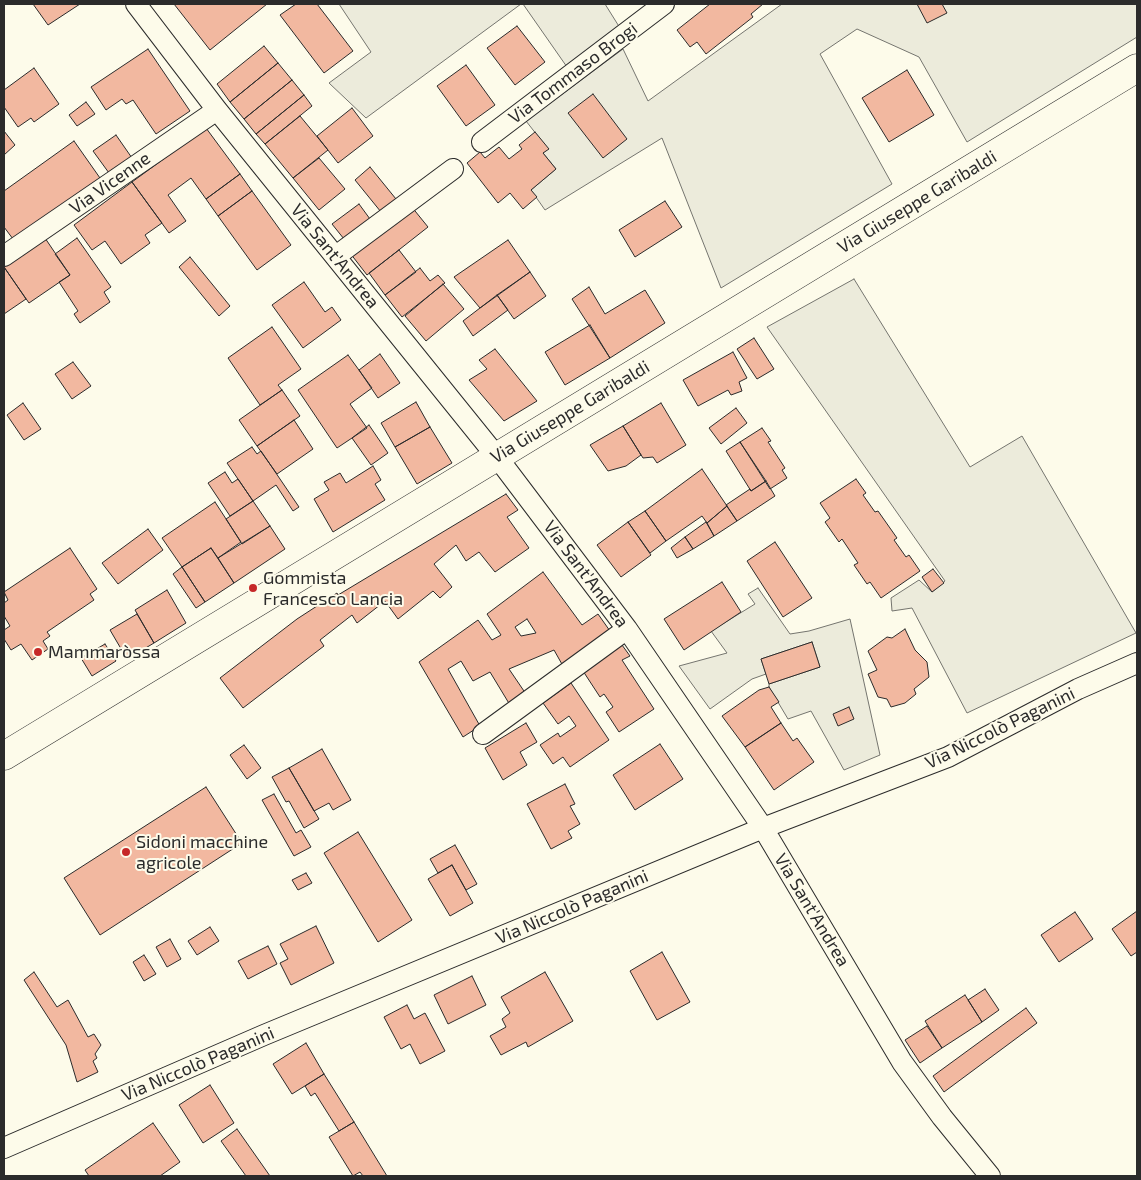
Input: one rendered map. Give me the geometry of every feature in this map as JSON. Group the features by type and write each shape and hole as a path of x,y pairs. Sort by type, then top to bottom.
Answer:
{"street":[{"name":"Via Sant'Andrea","path":"136,4 217,110 497,456 627,629 763,828 902,1062 942,1117 990,1176"},
{"name":"Via Tommaso Brogi","path":"482,142 664,4"},
{"name":"Via Giuseppe Garibaldi","path":"4,756 1137,68"},
{"name":"Via Vicenne","path":"4,256 217,110"},
{"path":"336,256 453,169"},
{"path":"483,734 627,629"},
{"name":"Via Niccolò Paganini","path":"4,1148 264,1036 763,828 948,757 1078,689 1137,662"}],"shaded area":[{"path":"339,4 521,4 366,118 329,83 371,52"},
{"path":"523,4 605,4 620,28 567,67"},
{"path":"782,4 1137,4 1137,37 967,142 919,57 857,29 820,54 892,184 721,288 662,138 545,210 531,190 556,169 543,153 548,149 526,121 623,49 648,101"},
{"path":"854,279 970,467 1022,436 1136,633 967,713 912,608 892,611 891,598 919,580 932,592 945,581 767,327"},
{"path":"758,588 790,634 809,631 850,619 880,755 844,770 811,711 788,719 769,684 820,667 812,642 761,659 766,674 752,679 710,709 679,666 727,653 711,631 755,604 748,594"}],"building":[{"path":"33,4 80,4 48,25"},
{"path":"174,4 267,4 210,50"},
{"path":"296,4 317,4 353,51 324,73 280,15"},
{"path":"710,4 763,4 751,14 753,17 706,54 697,42 690,47 677,30"},
{"path":"917,4 942,4 947,13 927,23"},
{"path":"517,26 545,62 515,85 487,48"},
{"path":"264,46 278,63 230,102 217,84"},
{"path":"148,49 190,111 156,134 133,100 126,104 122,99 106,110 91,87"},
{"path":"278,63 292,80 244,119 230,102"},
{"path":"466,65 495,105 466,126 437,86"},
{"path":"34,68 59,104 34,122 31,118 18,127 4,107 4,90"},
{"path":"907,70 934,115 889,142 862,98"},
{"path":"292,80 304,95 256,134 244,119"},
{"path":"593,94 627,139 603,158 568,113"},
{"path":"304,95 312,106 265,144 256,134"},
{"path":"86,102 95,114 77,126 69,115"},
{"path":"352,108 373,136 338,163 317,136"},
{"path":"300,116 328,150 293,178 265,144"},
{"path":"206,128 240,174 206,199 191,178 168,195 186,221 169,233 132,182"},
{"path":"4,131 15,145 4,155"},
{"path":"535,132 549,149 543,153 556,169 531,190 537,197 523,209 510,193 498,203 467,163 480,152 485,158 499,147 509,159 522,149 519,145"},
{"path":"116,135 132,158 109,173 93,151"},
{"path":"74,141 100,178 13,239 4,227 4,191"},
{"path":"319,158 345,189 319,210 293,178"},
{"path":"370,167 396,199 381,212 355,180"},
{"path":"240,174 252,191 218,216 206,199"},
{"path":"132,182 162,223 145,235 150,243 121,264 105,241 92,250 74,225"},
{"path":"252,191 291,245 257,270 218,216"},
{"path":"665,201 682,227 635,257 619,230"},
{"path":"359,204 370,219 344,239 332,224"},
{"path":"411,206 428,227 367,275 350,253"},
{"path":"45,238 70,275 29,303 4,267"},
{"path":"77,238 111,287 104,292 110,302 80,323 74,314 78,311 59,282 70,275 55,254"},
{"path":"508,240 530,272 480,308 454,277"},
{"path":"399,250 416,272 385,295 369,273"},
{"path":"190,257 230,306 219,316 179,267"},
{"path":"4,267 26,299 4,314"},
{"path":"420,268 430,281 438,275 445,283 402,317 385,295"},
{"path":"530,272 546,296 514,319 497,295"},
{"path":"304,282 325,312 332,307 341,320 303,348 272,305"},
{"path":"443,284 464,309 426,341 405,316"},
{"path":"589,287 605,314 645,290 665,323 610,358 572,299"},
{"path":"497,295 508,310 473,336 463,321"},
{"path":"590,325 610,358 565,385 545,352"},
{"path":"272,327 301,369 278,385 282,390 260,405 228,358"},
{"path":"754,338 774,369 757,379 737,349"},
{"path":"495,349 537,401 504,421 469,380 487,369 479,360"},
{"path":"733,352 747,378 739,382 742,391 731,395 728,390 698,406 683,380"},
{"path":"380,354 400,383 378,398 359,370"},
{"path":"348,355 372,388 350,404 367,428 337,448 298,390"},
{"path":"73,362 91,386 72,399 55,374"},
{"path":"282,390 300,416 257,446 239,420"},
{"path":"416,402 430,427 395,447 381,423"},
{"path":"23,403 41,429 24,440 7,415"},
{"path":"661,403 686,445 657,463 653,457 643,458 623,426"},
{"path":"736,408 747,423 721,444 709,428"},
{"path":"294,420 313,449 277,474 257,446"},
{"path":"369,425 388,453 371,465 352,438"},
{"path":"623,426 641,455 626,466 608,471 590,445"},
{"path":"430,427 452,463 417,484 395,447"},
{"path":"762,428 771,441 768,442 785,468 782,470 787,478 770,489 740,442"},
{"path":"740,442 766,481 751,491 726,451"},
{"path":"252,447 257,454 261,451 299,507 293,511 276,485 253,501 227,463"},
{"path":"373,466 381,480 375,484 385,500 333,532 314,499 329,490 324,482 340,473 346,483"},
{"path":"702,469 727,506 707,523 702,516 666,541 645,511"},
{"path":"225,472 232,483 238,479 253,501 230,516 208,483"},
{"path":"856,479 866,493 863,495 875,512 878,511 897,538 894,540 906,557 909,555 920,571 881,598 870,582 867,584 854,565 858,563 842,539 839,542 825,522 830,518 820,503"},
{"path":"766,481 775,496 737,521 726,505"},
{"path":"506,494 518,510 507,517 529,548 495,572 479,552 466,561 456,545 434,564 452,587 440,598 433,591 398,619 385,601 357,623 352,615 320,640 324,646 243,708 220,678 297,619 337,593 338,595"},
{"path":"253,501 270,526 242,544 226,519"},
{"path":"215,502 241,542 218,558 211,548 182,567 162,538"},
{"path":"727,506 737,521 714,536 707,523"},
{"path":"645,511 666,541 650,553 628,522"},
{"path":"628,522 651,555 621,577 597,545"},
{"path":"706,522 714,536 693,549 685,537"},
{"path":"270,526 285,549 234,583 218,558"},
{"path":"148,529 163,550 118,584 102,563"},
{"path":"685,537 693,549 677,558 671,548"},
{"path":"775,542 812,598 783,617 747,561"},
{"path":"70,548 97,589 90,594 94,600 47,632 50,636 43,641 48,649 32,660 21,644 11,650 4,639 4,630 10,626 4,616 4,603 8,600 4,592"},
{"path":"211,548 234,583 205,602 182,567"},
{"path":"182,567 205,602 196,608 173,574"},
{"path":"933,569 944,583 932,592 922,577"},
{"path":"543,572 582,625 598,614 610,631 563,666 554,650 509,669 526,694 510,705 490,672 473,681 461,661 448,669 480,726 463,737 419,662 478,620 492,640 501,635 487,614","holes":["527,619 536,633 521,636 515,627"]},
{"path":"722,582 741,612 684,650 664,619"},
{"path":"167,590 186,623 154,643 135,610"},
{"path":"137,614 154,643 127,659 110,630"},
{"path":"905,629 915,650 927,662 929,677 914,689 916,694 905,703 891,707 887,699 878,697 868,674 877,670 868,651 887,637 892,638"},
{"path":"812,642 820,667 769,684 761,659"},
{"path":"105,644 116,661 92,676 81,658"},
{"path":"622,645 630,656 622,660 654,709 619,732 606,712 613,707 604,694 600,697 583,671"},
{"path":"571,683 609,740 570,767 563,757 553,764 540,745 558,733 560,737 576,726 569,716 558,724 543,703"},
{"path":"769,687 779,702 771,707 781,723 745,747 722,716 759,690"},
{"path":"849,707 854,719 838,726 833,714"},
{"path":"526,723 537,742 520,752 527,765 503,780 485,748"},
{"path":"781,723 793,741 797,738 814,762 774,790 745,747"},
{"path":"660,744 683,779 635,810 613,775"},
{"path":"244,745 261,768 247,779 230,755"},
{"path":"322,749 351,800 333,810 329,803 314,811 289,768"},
{"path":"289,768 319,819 304,828 289,801 286,802 272,777"},
{"path":"565,784 575,804 570,806 580,824 568,831 572,838 551,849 527,804"},
{"path":"206,787 242,843 100,935 64,878"},
{"path":"274,794 296,833 301,830 311,847 294,856 262,800"},
{"path":"358,832 412,920 378,942 324,853"},
{"path":"455,845 477,884 466,890 452,865 438,873 430,859"},
{"path":"452,865 473,903 450,916 428,879"},
{"path":"306,873 312,883 298,890 292,880"},
{"path":"1137,911 1137,952 1131,956 1112,929"},
{"path":"1075,912 1093,939 1059,962 1041,935"},
{"path":"316,926 334,963 291,985 280,963 288,959 280,944"},
{"path":"210,927 219,941 197,955 188,941"},
{"path":"170,939 181,959 167,967 156,947"},
{"path":"268,946 277,964 248,979 238,961"},
{"path":"662,952 690,1002 657,1020 630,971"},
{"path":"144,955 156,974 144,981 133,962"},
{"path":"34,972 57,1007 68,1000 88,1037 94,1034 101,1045 95,1054 97,1058 93,1061 98,1072 77,1082 66,1045 24,980"},
{"path":"545,972 573,1021 528,1047 526,1042 501,1055 490,1036 506,1027 502,1019 510,1013 501,997"},
{"path":"472,976 486,1005 448,1024 434,995"},
{"path":"985,989 999,1010 982,1022 968,1000"},
{"path":"965,995 982,1022 942,1048 925,1021"},
{"path":"407,1005 414,1019 425,1013 445,1051 420,1064 410,1044 401,1049 384,1017"},
{"path":"1026,1008 1037,1023 944,1092 933,1076"},
{"path":"927,1026 942,1048 920,1063 905,1040"},
{"path":"306,1043 324,1074 292,1094 273,1064"},
{"path":"324,1074 354,1122 339,1131 315,1093 311,1096 305,1086"},
{"path":"210,1085 234,1123 203,1143 179,1105"},
{"path":"354,1122 387,1176 363,1176 360,1172 353,1176 329,1137"},
{"path":"153,1123 180,1162 160,1176 89,1176 85,1170"},
{"path":"237,1129 270,1176 246,1176 221,1141"}],"place":[{"name":"Gommista Francesco Lancia","path":"253,588"},
{"name":"Mammaròssa","path":"38,652"},
{"name":"Sidoni macchine agricole","path":"126,852"}]}
